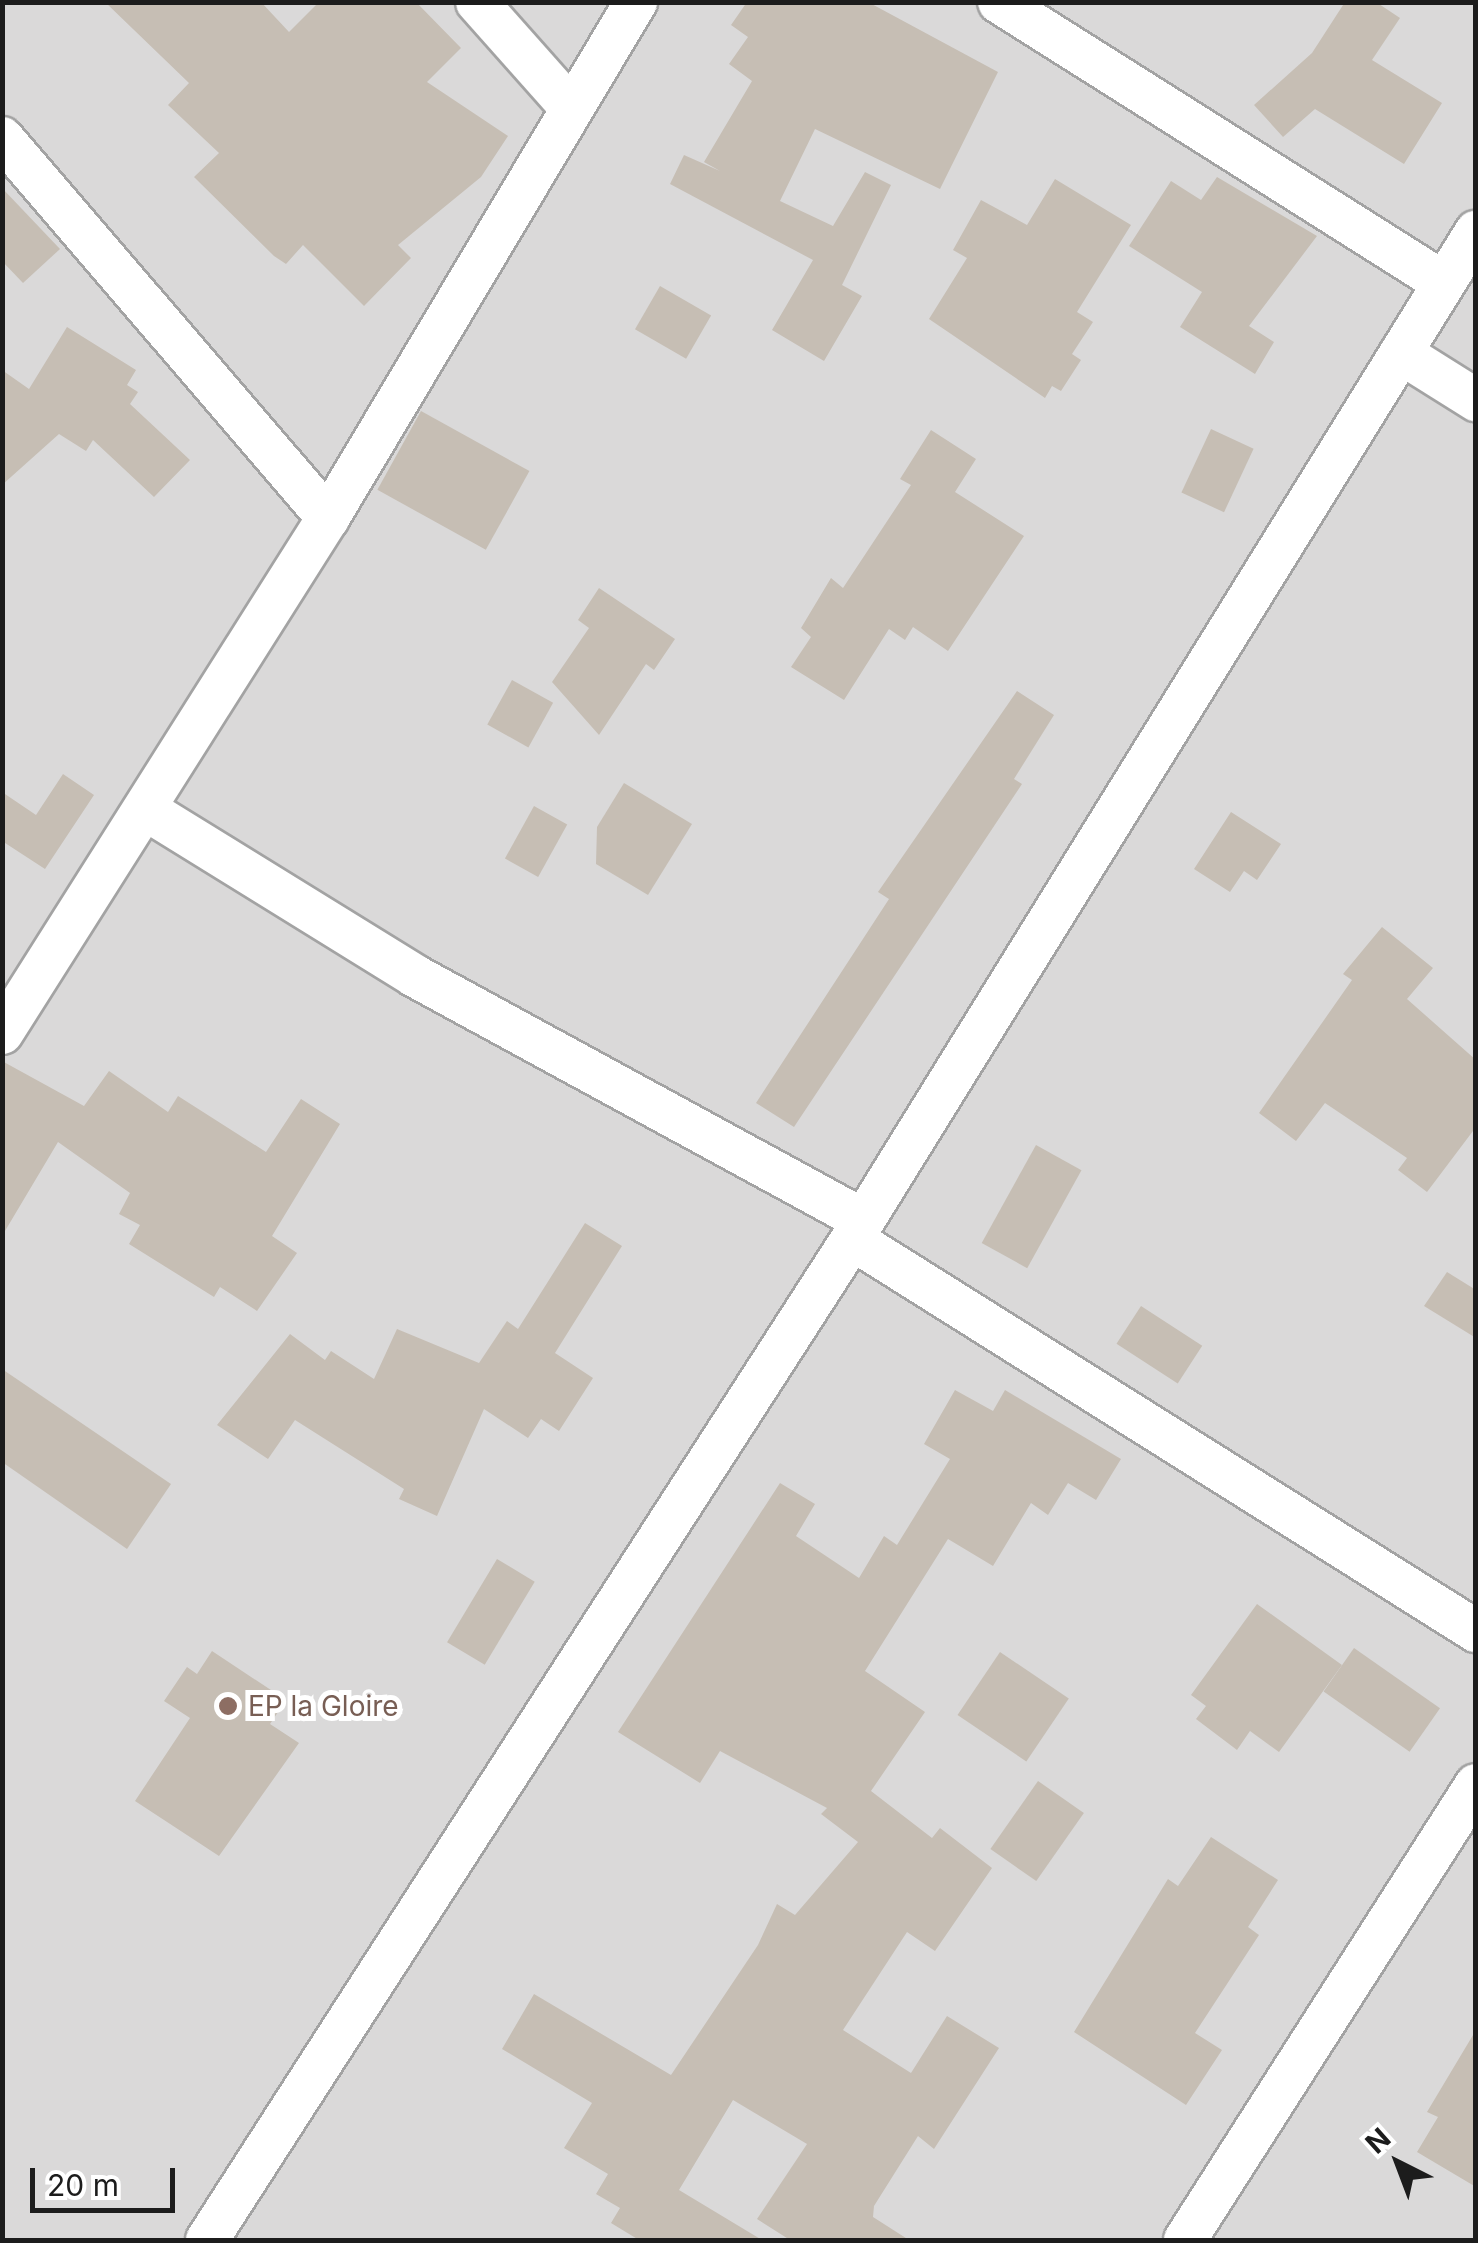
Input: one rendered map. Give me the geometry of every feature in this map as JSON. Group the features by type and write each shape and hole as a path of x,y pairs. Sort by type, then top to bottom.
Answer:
{"street":[{"path":"476,2 572,108"},
{"path":"2,1033 328,518 636,2"},
{"path":"999,2 1444,283"},
{"path":"2,138 328,518"},
{"path":"207,2240 858,1229 1476,232"},
{"path":"1401,353 1476,400"},
{"path":"144,808 415,976 858,1229 1476,1631"},
{"path":"1185,2240 1476,1785"}],"shaded area":[{"path":"3,3 1475,3 1475,2240 3,2240"}],"building":[{"path":"105,2 261,2 289,32 319,2 416,2 461,48 427,82 508,136 481,177 398,245 411,258 364,306 303,245 286,264 274,256 194,177 219,153 168,105 189,83"},
{"path":"747,2 868,2 998,72 940,189 815,129 780,201 833,226 865,172 891,185 842,285 862,296 824,361 772,330 813,260 670,184 684,155 720,171 704,162 752,81 729,64 748,37 731,25"},
{"path":"1345,2 1376,2 1400,18 1372,60 1442,103 1404,164 1315,109 1283,137 1254,105 1312,53"},
{"path":"1217,177 1317,236 1249,326 1274,342 1255,374 1180,327 1202,292 1129,246 1171,181 1201,200"},
{"path":"1055,179 1131,225 1077,312 1093,322 1072,354 1081,360 1061,391 1052,386 1045,398 929,319 967,258 953,250 981,200 1027,225"},
{"path":"2,188 60,249 23,283 2,261"},
{"path":"660,286 711,316 686,359 635,329"},
{"path":"67,327 136,370 127,385 138,392 130,404 190,460 154,497 93,440 86,451 59,434 2,485 2,370 29,389"},
{"path":"421,411 529,471 486,550 377,490"},
{"path":"1211,429 1254,449 1224,512 1181,492"},
{"path":"931,430 976,459 955,492 1024,536 948,651 913,627 905,640 889,629 844,700 791,667 811,637 801,628 831,578 843,588 911,485 900,479"},
{"path":"599,588 675,639 654,670 646,664 599,735 552,682 589,628 578,620"},
{"path":"512,680 553,703 528,747 487,725"},
{"path":"1017,691 1054,715 1014,779 1022,784 794,1127 756,1103 889,899 878,892"},
{"path":"63,774 94,795 45,869 2,841 2,792 36,815"},
{"path":"624,783 692,824 648,895 596,864 597,827"},
{"path":"534,806 567,824 538,877 505,858"},
{"path":"1231,812 1281,844 1257,880 1244,871 1230,892 1194,869"},
{"path":"1382,927 1433,968 1407,999 1476,1060 1476,1127 1427,1192 1398,1170 1407,1158 1325,1103 1296,1141 1259,1113 1352,980 1343,974"},
{"path":"2,1061 84,1106 109,1071 168,1112 178,1096 266,1152 301,1099 340,1124 272,1236 297,1253 257,1311 220,1287 214,1297 129,1244 140,1225 119,1214 130,1193 58,1142 2,1236"},
{"path":"1036,1145 1081,1170 1027,1268 982,1243"},
{"path":"585,1223 622,1246 555,1353 593,1378 559,1431 541,1419 528,1438 484,1409 437,1516 399,1499 404,1489 295,1420 268,1459 217,1425 290,1334 325,1360 331,1351 374,1379 397,1329 479,1363 507,1321 518,1329"},
{"path":"1447,1272 1476,1290 1476,1338 1424,1306"},
{"path":"1141,1306 1202,1346 1178,1383 1116,1344"},
{"path":"2,1369 171,1484 127,1549 2,1462"},
{"path":"955,1390 993,1411 1005,1390 1121,1459 1096,1500 1068,1483 1048,1515 1031,1503 993,1566 948,1539 865,1671 925,1712 871,1791 932,1838 940,1828 992,1868 935,1951 907,1932 843,2030 911,2073 947,2016 999,2048 934,2149 918,2136 874,2206 873,2217 909,2240 790,2240 757,2219 807,2144 733,2100 679,2190 762,2240 639,2240 611,2223 620,2208 596,2194 608,2174 564,2148 592,2103 502,2049 534,1994 671,2075 758,1945 777,1904 795,1915 858,1842 821,1814 827,1808 720,1751 700,1783 618,1732 780,1483 815,1504 796,1536 859,1578 884,1536 897,1545 950,1459 924,1444"},
{"path":"497,1559 535,1582 485,1665 447,1642"},
{"path":"1257,1604 1342,1665 1279,1752 1250,1731 1237,1750 1196,1719 1206,1706 1191,1695"},
{"path":"1354,1648 1440,1708 1410,1752 1324,1691"},
{"path":"212,1651 286,1700 270,1724 299,1743 219,1856 135,1801 190,1718 164,1701 187,1667 197,1674"},
{"path":"1000,1652 1069,1698 1026,1761 958,1715"},
{"path":"1038,1781 1084,1813 1036,1881 990,1849"},
{"path":"1211,1837 1278,1880 1248,1927 1259,1935 1195,2033 1222,2050 1186,2105 1074,2032 1168,1879 1178,1886"},
{"path":"1476,2030 1476,2187 1417,2152 1438,2117 1427,2112"}],"place":[{"name":"EP la Gloire","path":"228,1706"}]}
